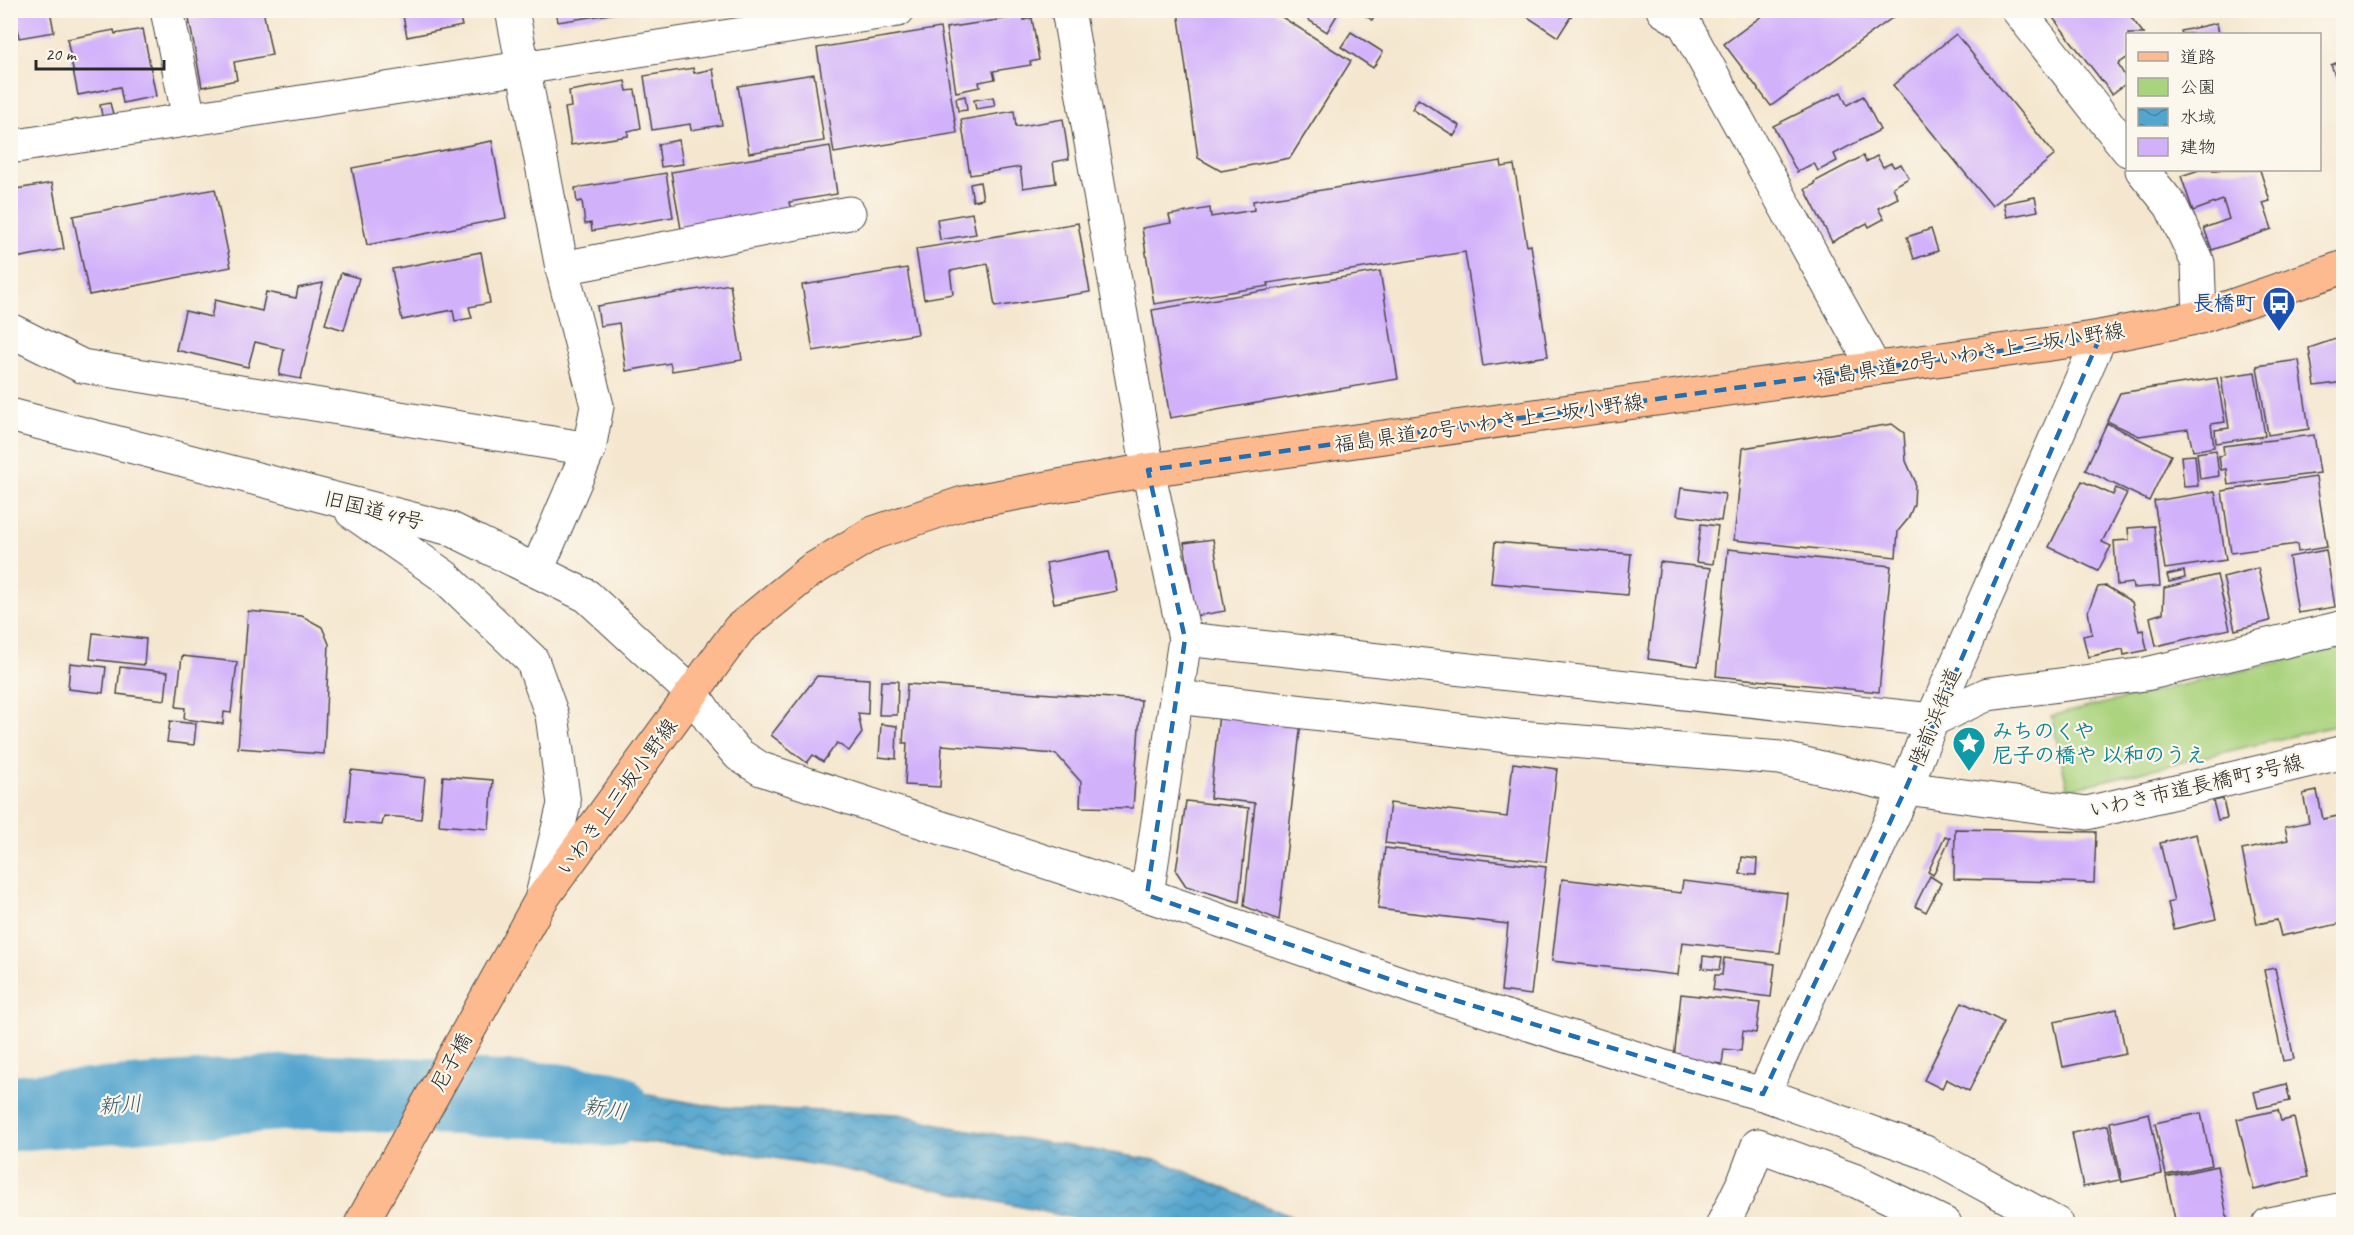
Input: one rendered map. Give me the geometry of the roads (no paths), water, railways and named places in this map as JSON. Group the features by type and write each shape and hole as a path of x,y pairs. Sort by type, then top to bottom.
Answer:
{"main road":[{"name":"福島県道20号いわき上三坂小野線","path":"693,694 739,629 810,571 873,533 963,503 1148,470 2100,337 2200,317 2343,267"},
{"name":"いわき上三坂小野線","path":"541,900 693,694"},
{"name":"尼子橋","path":"361,1224 541,900"}],"street":[{"path":"167,10 189,119"},
{"path":"512,10 562,268 597,406 589,449 537,570"},
{"path":"10,147 898,10"},
{"path":"1068,10 1148,470 1185,639 1147,894"},
{"path":"2018,10 2126,149"},
{"path":"1683,15 1875,369"},
{"path":"2143,171 2170,206 2198,262 2200,317"},
{"path":"562,268 849,213"},
{"path":"10,330 82,366 589,449"},
{"name":"陸前浜街道","path":"1764,1094 1906,788 1932,720 2100,337"},
{"name":"旧国道49号","path":"10,415 451,530 537,570 586,596 693,694 718,731 739,755 761,769 1147,894 1412,987 1677,1071 1764,1094 1925,1152 2056,1224"},
{"path":"336,501 444,576 532,660 552,714 564,804 541,900"},
{"path":"1185,639 1932,720 1988,694 2146,674 2343,627"},
{"name":"いわき市道長橋町3号線","path":"1177,697 1508,736 1780,758 1906,788 2087,813 2343,752"},
{"path":"1723,1224 1746,1177 1758,1145 1808,1161 1856,1181 1945,1224"},
{"path":"2269,1224 2343,1209"}],"water":[{"path":"526,1064 575,1082 717,1107 900,1114 950,1127 1161,1161 1308,1224 1101,1224 842,1169 706,1147 490,1131"}],"waterway":[{"name":"新川","path":"10,1113 306,1091 554,1101 611,1109"}],"place":[{"name":"長橋町","path":"2279,332"},
{"name":"みちのくや 尼子の橋や 以和のうえ","path":"1969,772"}]}
